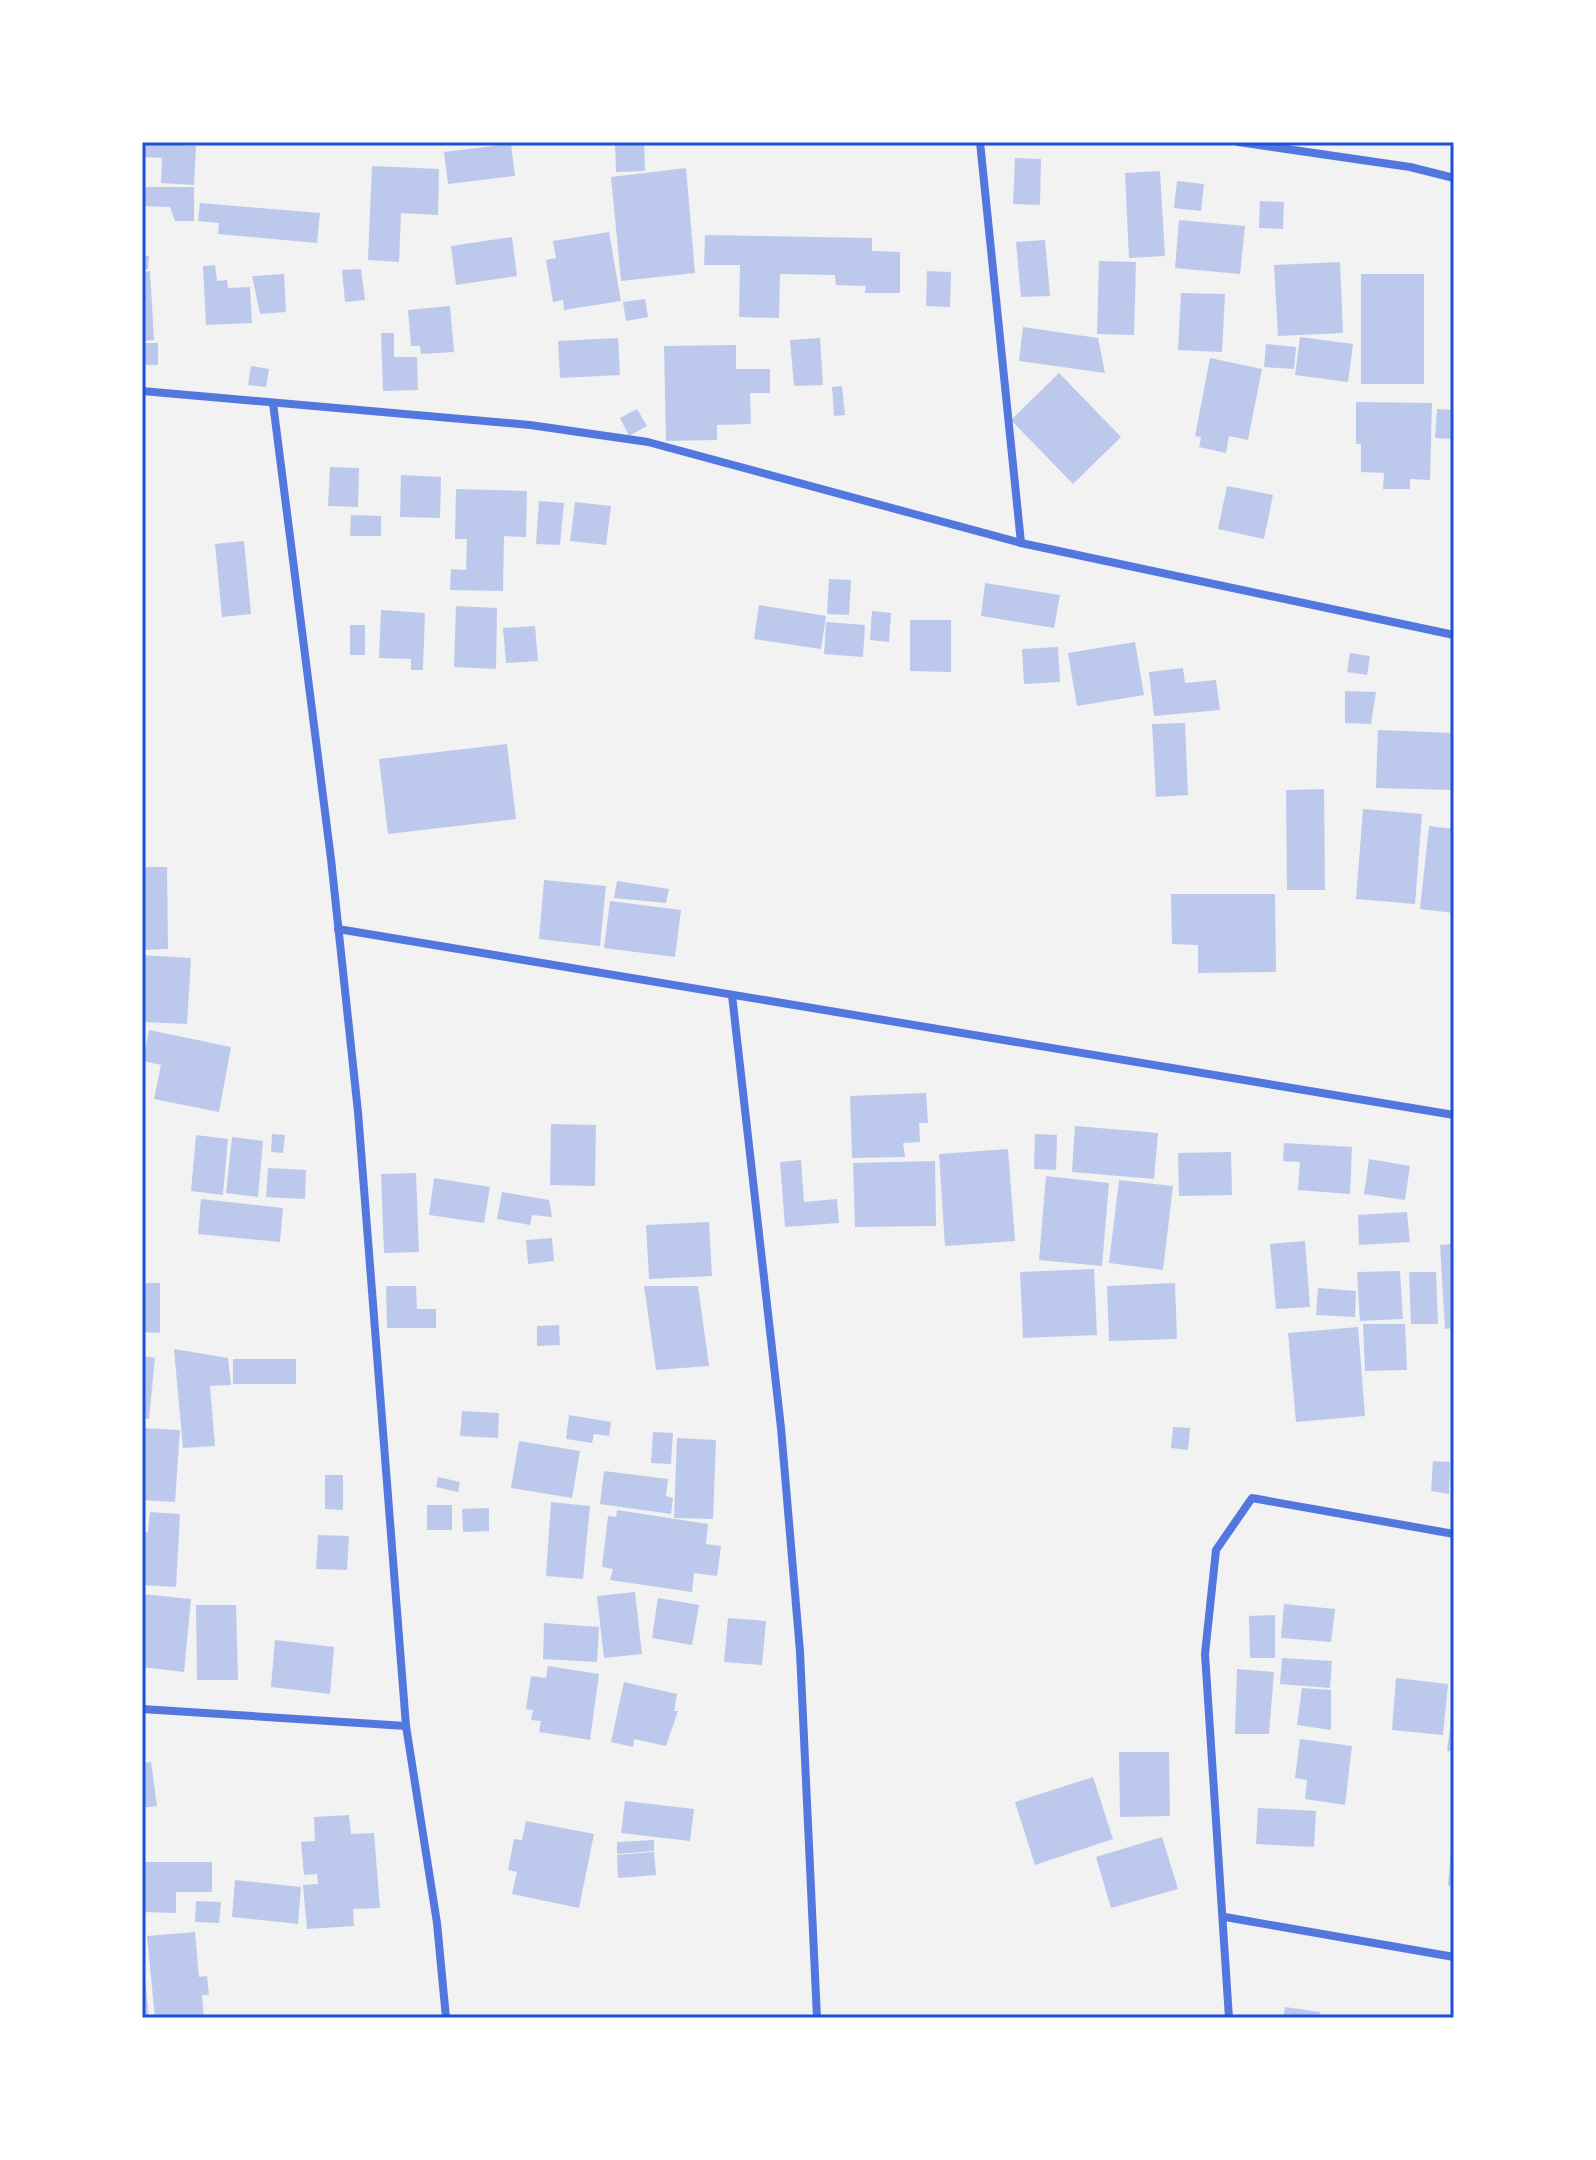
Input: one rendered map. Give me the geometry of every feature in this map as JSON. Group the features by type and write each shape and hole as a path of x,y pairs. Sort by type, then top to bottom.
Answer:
{"street":[{"path":"980,142 1021,543"},
{"path":"1238,142 1410,167 1454,178"},
{"path":"142,391 530,425 648,442 1021,543 1454,635"},
{"path":"273,403 338,929 359,1128 406,1726 437,1923 446,2018"},
{"path":"338,929 1454,1115"},
{"path":"732,995 781,1428 800,1652 817,2018"},
{"path":"1229,2018 1225,1917 1205,1654 1216,1550 1252,1498 1454,1534"},
{"path":"142,1709 406,1726"},
{"path":"1225,1917 1454,1957"}],"building":[{"path":"615,142 644,142 645,171 616,172"},
{"path":"144,143 196,146 194,185 161,183 162,158 143,157"},
{"path":"511,144 515,176 448,184 444,152"},
{"path":"1015,158 1041,159 1040,205 1013,204"},
{"path":"372,166 439,169 438,215 401,213 399,262 368,260"},
{"path":"686,168 695,273 621,281 611,177"},
{"path":"1160,171 1165,256 1129,258 1125,173"},
{"path":"1177,181 1204,184 1201,211 1174,208"},
{"path":"142,187 194,187 194,221 175,221 170,207 142,206"},
{"path":"1260,201 1284,202 1283,229 1259,228"},
{"path":"200,203 320,213 317,243 218,234 219,223 198,221"},
{"path":"1179,220 1245,226 1240,274 1175,268"},
{"path":"609,232 621,301 564,310 563,300 553,302 546,260 556,258 553,241"},
{"path":"705,235 872,238 872,251 900,252 900,293 865,293 866,286 836,285 835,275 780,274 779,318 739,317 740,265 704,265"},
{"path":"512,237 517,276 456,285 451,246"},
{"path":"1045,240 1050,296 1021,297 1016,242"},
{"path":"142,256 149,256 148,269 142,269"},
{"path":"1099,261 1136,262 1134,335 1097,334"},
{"path":"1340,262 1343,333 1278,336 1274,265"},
{"path":"215,265 217,281 227,280 228,288 250,287 252,323 206,325 203,266"},
{"path":"361,269 365,300 345,302 342,270"},
{"path":"150,271 154,340 142,341 142,272"},
{"path":"927,271 951,272 950,307 926,306"},
{"path":"284,274 286,312 260,314 252,276"},
{"path":"1361,274 1424,274 1424,384 1361,384"},
{"path":"1181,293 1225,294 1222,352 1178,350"},
{"path":"645,299 648,317 626,321 623,302"},
{"path":"450,306 454,352 421,354 420,346 411,346 408,310"},
{"path":"1023,327 1098,338 1105,373 1019,361"},
{"path":"381,333 394,333 394,357 417,357 418,390 383,391"},
{"path":"1300,337 1353,344 1348,382 1295,375"},
{"path":"618,338 620,375 560,378 558,341"},
{"path":"820,338 823,385 794,386 790,340"},
{"path":"142,343 158,343 158,365 142,365"},
{"path":"1266,344 1296,347 1294,369 1264,367"},
{"path":"736,345 736,369 770,369 770,393 750,393 751,424 717,425 717,440 666,441 664,346"},
{"path":"1210,358 1262,369 1248,440 1229,436 1226,453 1199,447 1201,437 1195,436"},
{"path":"251,366 269,369 266,387 248,385"},
{"path":"1059,373 1121,437 1073,484 1011,420"},
{"path":"1451,375 1454,375 1454,400 1451,400"},
{"path":"842,386 845,415 834,416 832,387"},
{"path":"1356,402 1432,403 1430,480 1410,479 1410,489 1383,489 1384,473 1361,472 1361,444 1356,444"},
{"path":"637,409 647,426 629,436 620,418"},
{"path":"1437,409 1454,410 1453,439 1435,438"},
{"path":"330,467 359,468 358,507 328,506"},
{"path":"401,475 441,477 440,518 400,517"},
{"path":"1227,486 1273,495 1264,539 1218,529"},
{"path":"456,489 527,491 526,537 504,536 503,591 450,590 451,569 466,570 467,539 455,539"},
{"path":"539,501 564,503 560,545 536,544"},
{"path":"575,502 611,506 606,545 570,541"},
{"path":"351,515 381,516 381,536 350,536"},
{"path":"244,541 251,614 222,617 215,544"},
{"path":"829,579 851,580 849,615 827,614"},
{"path":"985,583 1060,595 1054,628 981,616"},
{"path":"759,605 826,616 821,649 754,639"},
{"path":"456,606 497,608 496,669 454,667"},
{"path":"381,610 425,613 423,670 411,670 411,659 379,658"},
{"path":"872,611 891,613 889,642 870,640"},
{"path":"910,620 951,620 951,672 910,671"},
{"path":"826,622 865,625 863,657 824,654"},
{"path":"350,625 365,625 365,655 350,655"},
{"path":"535,626 538,661 506,663 503,628"},
{"path":"1135,642 1144,695 1077,706 1068,653"},
{"path":"1058,647 1060,682 1024,684 1022,649"},
{"path":"1350,653 1370,656 1367,675 1347,672"},
{"path":"1183,668 1185,683 1216,680 1220,710 1154,716 1149,672"},
{"path":"1345,691 1376,692 1371,724 1345,723"},
{"path":"1185,723 1188,795 1156,797 1152,724"},
{"path":"1378,730 1454,733 1454,790 1376,788"},
{"path":"507,744 516,819 388,834 379,759"},
{"path":"1324,789 1325,890 1287,890 1286,790"},
{"path":"1363,809 1422,814 1415,904 1356,899"},
{"path":"1429,826 1454,829 1454,913 1420,909"},
{"path":"142,867 167,867 168,949 142,950"},
{"path":"544,880 606,886 600,946 539,939"},
{"path":"617,881 669,889 666,903 614,898"},
{"path":"1171,894 1275,894 1276,972 1198,973 1198,945 1172,944"},
{"path":"610,901 681,910 675,957 604,948"},
{"path":"142,955 191,958 187,1024 142,1022"},
{"path":"149,1030 231,1047 219,1112 154,1099 161,1065 143,1061"},
{"path":"926,1093 928,1123 919,1123 920,1142 903,1143 905,1157 852,1158 850,1096"},
{"path":"551,1124 596,1125 595,1186 550,1185"},
{"path":"1075,1126 1158,1133 1154,1179 1072,1172"},
{"path":"272,1134 285,1135 283,1153 271,1152"},
{"path":"1035,1134 1057,1135 1056,1170 1034,1169"},
{"path":"196,1135 228,1139 223,1195 191,1191"},
{"path":"232,1137 263,1141 258,1197 226,1193"},
{"path":"1284,1143 1352,1147 1350,1194 1298,1190 1300,1162 1283,1161"},
{"path":"1008,1149 1015,1241 945,1246 939,1154"},
{"path":"1231,1152 1232,1195 1179,1196 1178,1153"},
{"path":"1369,1159 1410,1166 1405,1200 1364,1194"},
{"path":"801,1160 804,1202 837,1199 839,1223 785,1227 780,1162"},
{"path":"935,1161 936,1226 855,1227 853,1163"},
{"path":"268,1168 306,1170 305,1199 266,1197"},
{"path":"416,1173 419,1252 384,1253 381,1174"},
{"path":"1046,1176 1109,1183 1102,1266 1039,1260"},
{"path":"434,1178 490,1187 484,1223 429,1215"},
{"path":"1119,1180 1173,1186 1163,1270 1109,1263"},
{"path":"502,1192 549,1200 552,1217 532,1215 530,1225 497,1219"},
{"path":"201,1199 283,1208 280,1242 198,1234"},
{"path":"1407,1212 1410,1242 1359,1245 1358,1215"},
{"path":"709,1222 712,1276 649,1279 646,1225"},
{"path":"552,1238 554,1261 528,1264 526,1240"},
{"path":"1305,1241 1310,1307 1276,1309 1270,1244"},
{"path":"1454,1244 1454,1328 1445,1329 1440,1245"},
{"path":"1094,1269 1097,1335 1023,1338 1020,1272"},
{"path":"1400,1271 1403,1319 1360,1321 1357,1272"},
{"path":"1409,1272 1436,1272 1438,1324 1411,1324"},
{"path":"142,1283 160,1283 160,1333 142,1332"},
{"path":"1175,1283 1177,1339 1109,1341 1107,1286"},
{"path":"386,1286 416,1286 417,1309 436,1309 436,1328 387,1328"},
{"path":"644,1286 698,1286 709,1366 656,1370"},
{"path":"1318,1288 1356,1291 1355,1317 1316,1315"},
{"path":"1363,1324 1405,1324 1407,1370 1365,1371"},
{"path":"559,1325 560,1345 537,1346 537,1326"},
{"path":"1358,1327 1365,1416 1296,1422 1288,1333"},
{"path":"174,1349 228,1358 231,1385 210,1386 215,1446 183,1448"},
{"path":"142,1356 155,1358 149,1419 142,1418"},
{"path":"233,1359 296,1359 296,1384 233,1384"},
{"path":"462,1411 499,1413 498,1438 460,1436"},
{"path":"569,1415 611,1422 609,1436 594,1434 592,1443 566,1439"},
{"path":"1173,1427 1190,1428 1188,1450 1171,1448"},
{"path":"142,1428 180,1430 175,1502 142,1500"},
{"path":"653,1432 673,1433 671,1464 651,1463"},
{"path":"677,1438 716,1440 713,1519 674,1518"},
{"path":"519,1441 580,1451 572,1498 511,1488"},
{"path":"1433,1461 1450,1462 1449,1494 1431,1491"},
{"path":"604,1471 668,1479 666,1496 673,1498 671,1514 600,1504"},
{"path":"325,1475 343,1475 343,1510 325,1509"},
{"path":"438,1477 460,1482 458,1492 436,1487"},
{"path":"551,1502 590,1506 583,1579 546,1576"},
{"path":"427,1505 452,1505 452,1530 427,1530"},
{"path":"489,1508 489,1531 463,1532 462,1509"},
{"path":"617,1510 708,1524 706,1544 721,1546 717,1576 694,1573 692,1592 610,1580 613,1569 602,1567 608,1516 616,1517"},
{"path":"150,1512 180,1514 176,1587 142,1585 142,1532 148,1532"},
{"path":"318,1535 349,1536 347,1570 316,1569"},
{"path":"635,1592 642,1654 604,1658 597,1596"},
{"path":"142,1594 191,1599 184,1672 142,1667"},
{"path":"658,1598 699,1605 692,1645 652,1638"},
{"path":"1284,1604 1335,1609 1331,1642 1281,1638"},
{"path":"196,1605 236,1605 238,1680 197,1680"},
{"path":"1275,1615 1275,1658 1250,1658 1249,1616"},
{"path":"728,1618 766,1621 762,1665 724,1662"},
{"path":"544,1623 599,1627 597,1662 543,1659"},
{"path":"275,1640 334,1647 330,1694 271,1687"},
{"path":"1282,1658 1332,1661 1330,1688 1280,1684"},
{"path":"548,1666 599,1674 590,1740 539,1732 541,1721 531,1720 533,1710 526,1709 531,1676 546,1678"},
{"path":"1237,1669 1274,1672 1269,1734 1235,1734"},
{"path":"1396,1678 1448,1684 1443,1735 1392,1730"},
{"path":"624,1682 677,1694 674,1711 678,1711 666,1746 634,1739 633,1747 611,1742"},
{"path":"1302,1688 1331,1690 1331,1730 1297,1725"},
{"path":"1454,1713 1454,1752 1447,1751"},
{"path":"1300,1739 1352,1746 1345,1805 1305,1799 1307,1780 1295,1778"},
{"path":"1119,1752 1169,1752 1170,1816 1120,1817"},
{"path":"151,1762 157,1806 142,1808 142,1763"},
{"path":"1093,1777 1113,1839 1035,1865 1015,1802"},
{"path":"625,1801 694,1809 690,1841 621,1833"},
{"path":"1258,1808 1316,1811 1314,1847 1256,1844"},
{"path":"349,1815 351,1834 374,1833 380,1908 353,1909 354,1926 307,1929 303,1885 318,1884 317,1874 304,1875 301,1842 315,1841 314,1817"},
{"path":"526,1821 594,1834 579,1908 512,1894 517,1872 508,1870 514,1839 522,1840"},
{"path":"1162,1837 1178,1889 1111,1908 1096,1857"},
{"path":"1452,1837 1454,1885 1448,1886"},
{"path":"654,1840 654,1851 617,1854 617,1842"},
{"path":"654,1852 656,1875 618,1878 617,1855"},
{"path":"142,1862 212,1862 212,1892 176,1892 176,1913 142,1912"},
{"path":"235,1880 301,1887 298,1924 232,1917"},
{"path":"196,1901 221,1902 219,1923 195,1922"},
{"path":"195,1932 199,1977 207,1976 209,1995 202,1995 204,2018 155,2018 147,1936"},
{"path":"144,1968 149,2018 142,2018"},
{"path":"1285,2007 1320,2012 1319,2018 1283,2018"}]}
